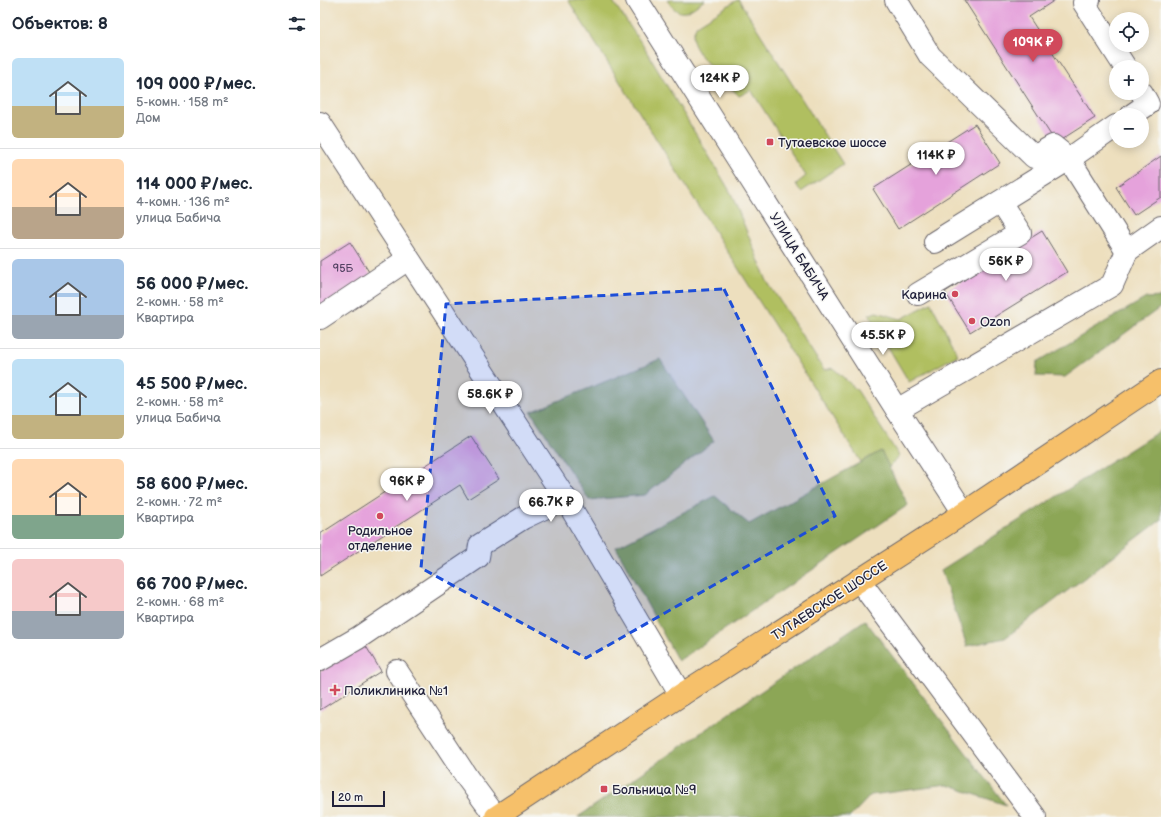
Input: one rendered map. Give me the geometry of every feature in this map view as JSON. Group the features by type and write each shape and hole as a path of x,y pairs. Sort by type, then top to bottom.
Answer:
{"main road":[{"name":"ТУТАЕВСКОЕ ШОССЕ","path":"496,817 680,695 964,513 1161,381"}],"street":[{"name":"УЛИЦА БАБИЧА","path":"637,0 964,513"},
{"path":"896,0 930,56 1034,157 1053,146 1069,159 1127,251"},
{"path":"1089,0 1084,3 1121,60"},
{"path":"1142,108 1148,104 1146,100"},
{"path":"320,123 565,498 680,695"},
{"path":"935,242 1069,159 1109,131"},
{"path":"918,294 1020,233 1000,202"},
{"path":"897,410 1112,285 1127,251 1161,227"},
{"path":"320,318 408,259"},
{"path":"320,660 358,638 478,557 480,545 523,518 565,498"},
{"path":"859,580 1035,817"},
{"path":"397,671 468,779 496,817"}],"highlighted area":[{"path":"724,289 835,516 586,658 421,568 446,304"}],"green space":[{"path":"568,0 612,0 642,44 731,193 767,281 824,370 833,368 857,390 899,456 889,467 881,451 861,462"},
{"path":"667,0 705,0 685,12 681,12 676,10"},
{"path":"739,0 843,164 801,192 796,184 806,176 751,90 739,96 700,55 693,41 697,25"},
{"path":"1161,297 1161,307 1065,377 1036,376 1037,362 1146,298"},
{"path":"931,303 958,355 909,382 869,315 876,312 901,319"},
{"path":"660,359 714,441 645,495 589,500 531,412"},
{"path":"1161,430 1161,520 1005,638 967,646 941,570"},
{"path":"881,451 908,505 678,661 616,547 715,496 749,524"},
{"path":"865,620 1006,805 947,785 871,795 850,817 578,817"}],"building":[{"path":"964,0 1055,0 1029,17 1095,118 1056,143"},
{"path":"975,124 1000,163 898,229 873,189"},
{"path":"1161,156 1161,197 1134,215 1116,187"},
{"path":"1042,231 1067,272 970,332 945,292"},
{"path":"350,242 371,275 320,308 320,261"},
{"name":"Родильное отделение","path":"471,436 499,479 468,499 460,485 320,576 320,534"},
{"name":"Поликлиника №1","path":"364,643 381,671 320,710 320,671"}],"place":[{"name":"Тутаевское шоссе","path":"770,142"},
{"name":"Карина","path":"955,294"},
{"name":"Ozon","path":"972,321"},
{"name":"Родильное отделение","path":"380,516"},
{"name":"Поликлиника №1","path":"335,690"},
{"name":"Больница №9","path":"604,789"}]}
